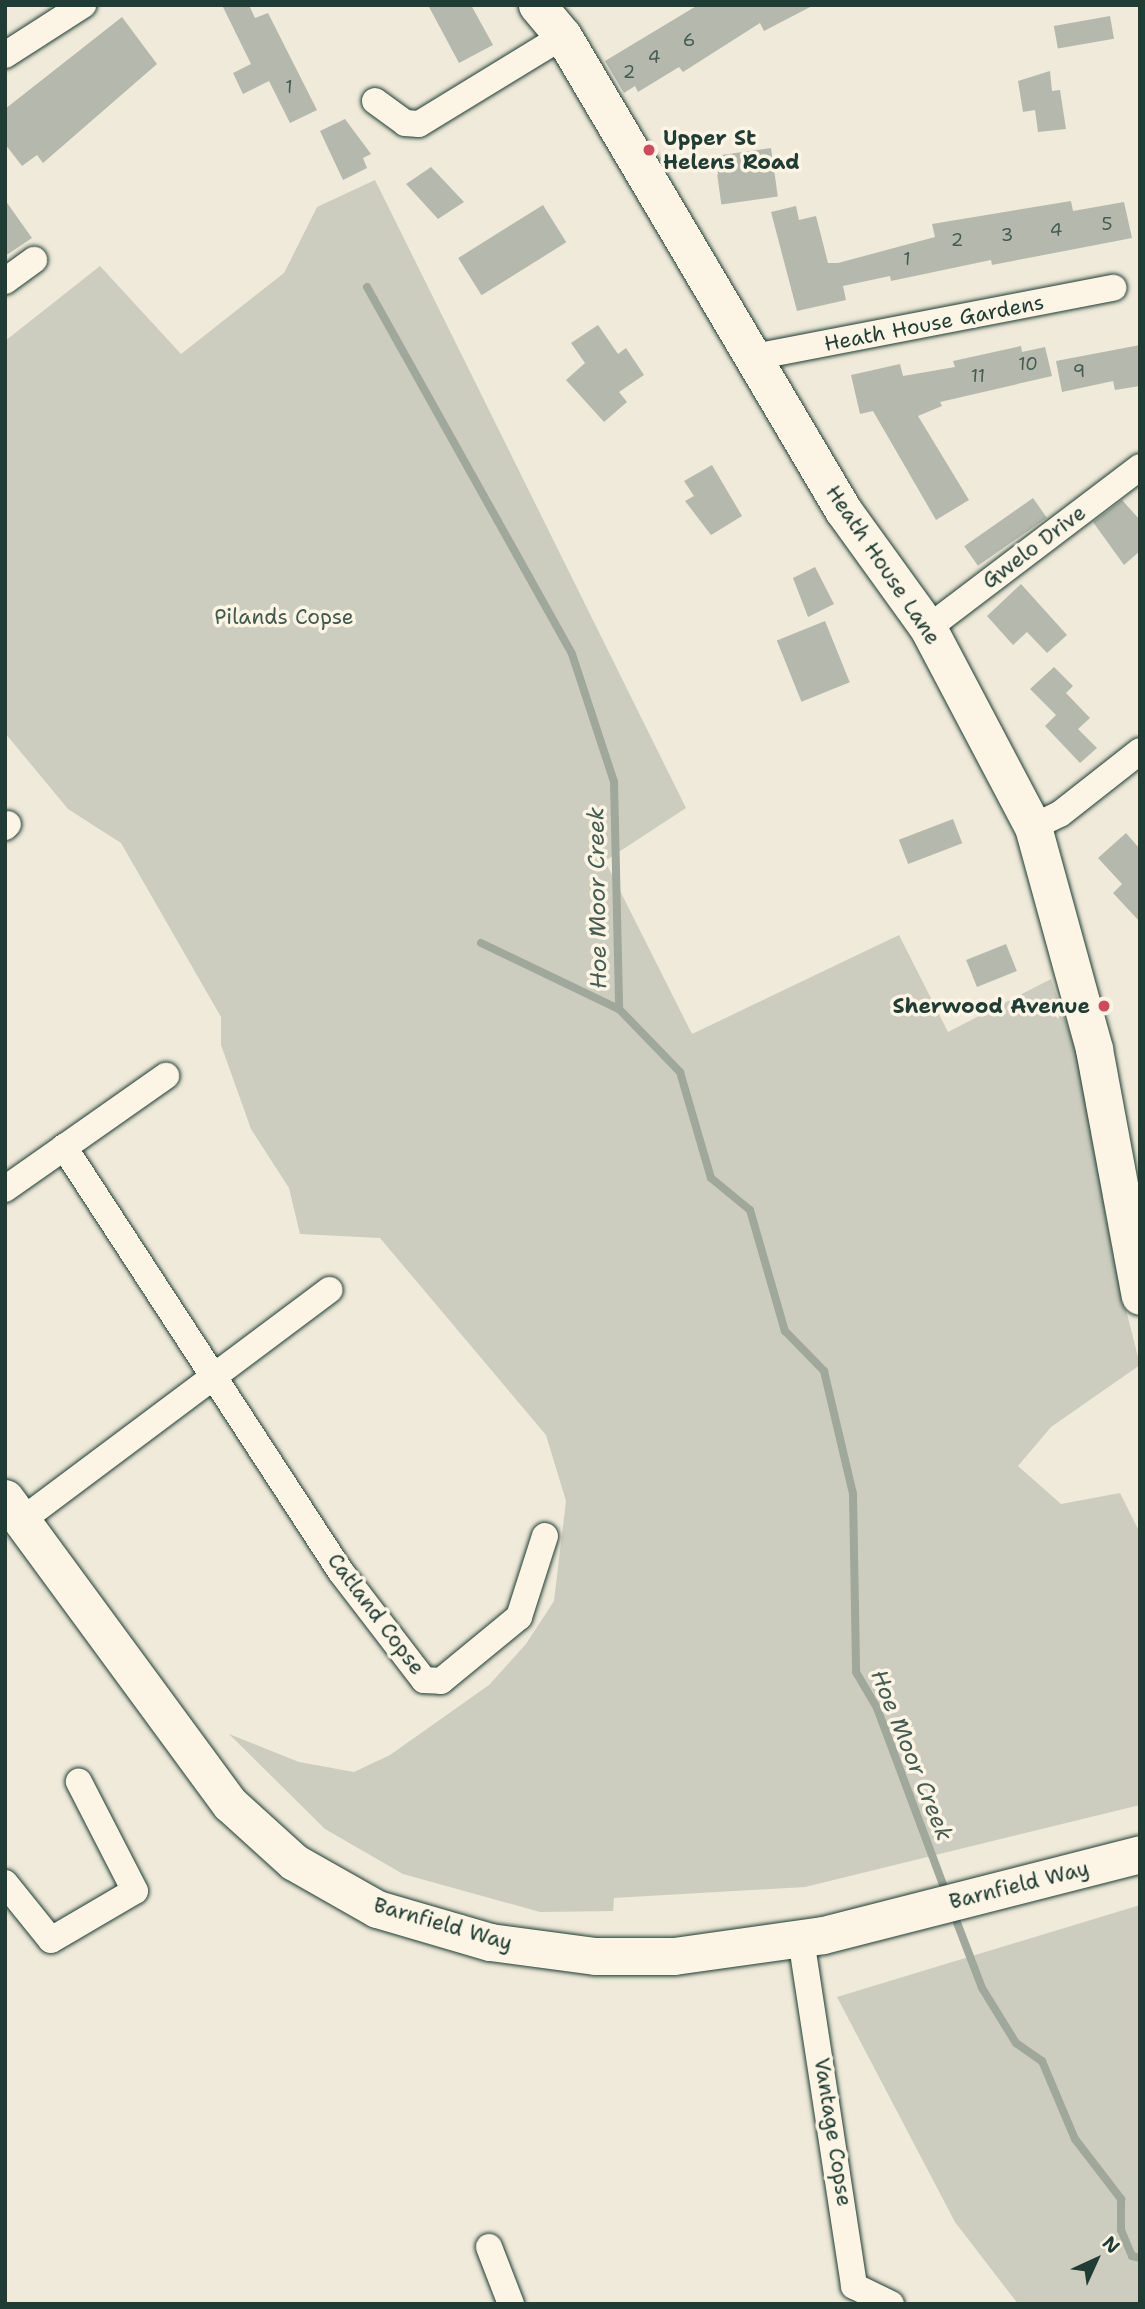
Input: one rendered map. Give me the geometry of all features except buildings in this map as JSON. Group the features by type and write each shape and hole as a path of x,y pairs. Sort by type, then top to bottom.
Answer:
{"street":[{"path":"8,46 83,5"},
{"name":"Heath House Lane","path":"537,5 563,36 844,510 928,628 1033,827 1094,1049 1140,1296"},
{"path":"375,102 405,123 419,124 563,36"},
{"path":"5,281 33,260"},
{"name":"Heath House Gardens","path":"754,357 1114,288"},
{"name":"Gwelo Drive","path":"928,628 1140,467"},
{"path":"1033,827 1060,814 1140,751"},
{"path":"5,1189 166,1076"},
{"name":"Catland Copse","path":"64,1147 341,1572 424,1681 441,1681 519,1617 545,1536"},
{"path":"13,1509 215,1379 330,1290"},
{"name":"Barnfield Way","path":"13,1509 230,1804 294,1862 377,1909 490,1942 596,1956 674,1956 812,1937 1140,1854"},
{"path":"5,1883 51,1940 135,1891 79,1782"},
{"name":"Vantage Copse","path":"812,1937 846,2295 891,2304"},
{"path":"489,2247 511,2304"}],"green space":[{"name":"Pilands Copse","path":"375,180 686,808 605,861 692,1034 899,935 948,1032 1051,979 1077,1054 1115,1266 1140,1365 1051,1427 1018,1466 1061,1504 1120,1493 1140,1533 1140,1805 805,1887 614,1898 613,1911 540,1912 403,1874 325,1829 229,1734 299,1762 354,1772 390,1755 489,1685 526,1644 554,1601 566,1501 546,1435 380,1238 300,1234 289,1188 251,1129 221,1045 221,1017 121,843 68,809 5,733 5,341 100,266 181,354 284,273 317,207"},
{"path":"1140,1905 1140,2304 1018,2304 955,2222 837,1997"}],"waterway":[{"name":"Hoe Moor Creek","path":"367,287 572,654 614,782 619,1009 680,1072 711,1178 750,1210 785,1331 824,1371 853,1494 856,1672 877,1708 946,1893"},
{"path":"481,943 619,1009"},
{"name":"Hoe Moor Creek","path":"953,1912 982,1988 1016,2043 1042,2061 1075,2139 1121,2199 1121,2230 1132,2256 1140,2258"}],"place":[{"name":"Upper St Helens Road","path":"649,150"},
{"name":"Sherwood Avenue","path":"1104,1006"}]}
